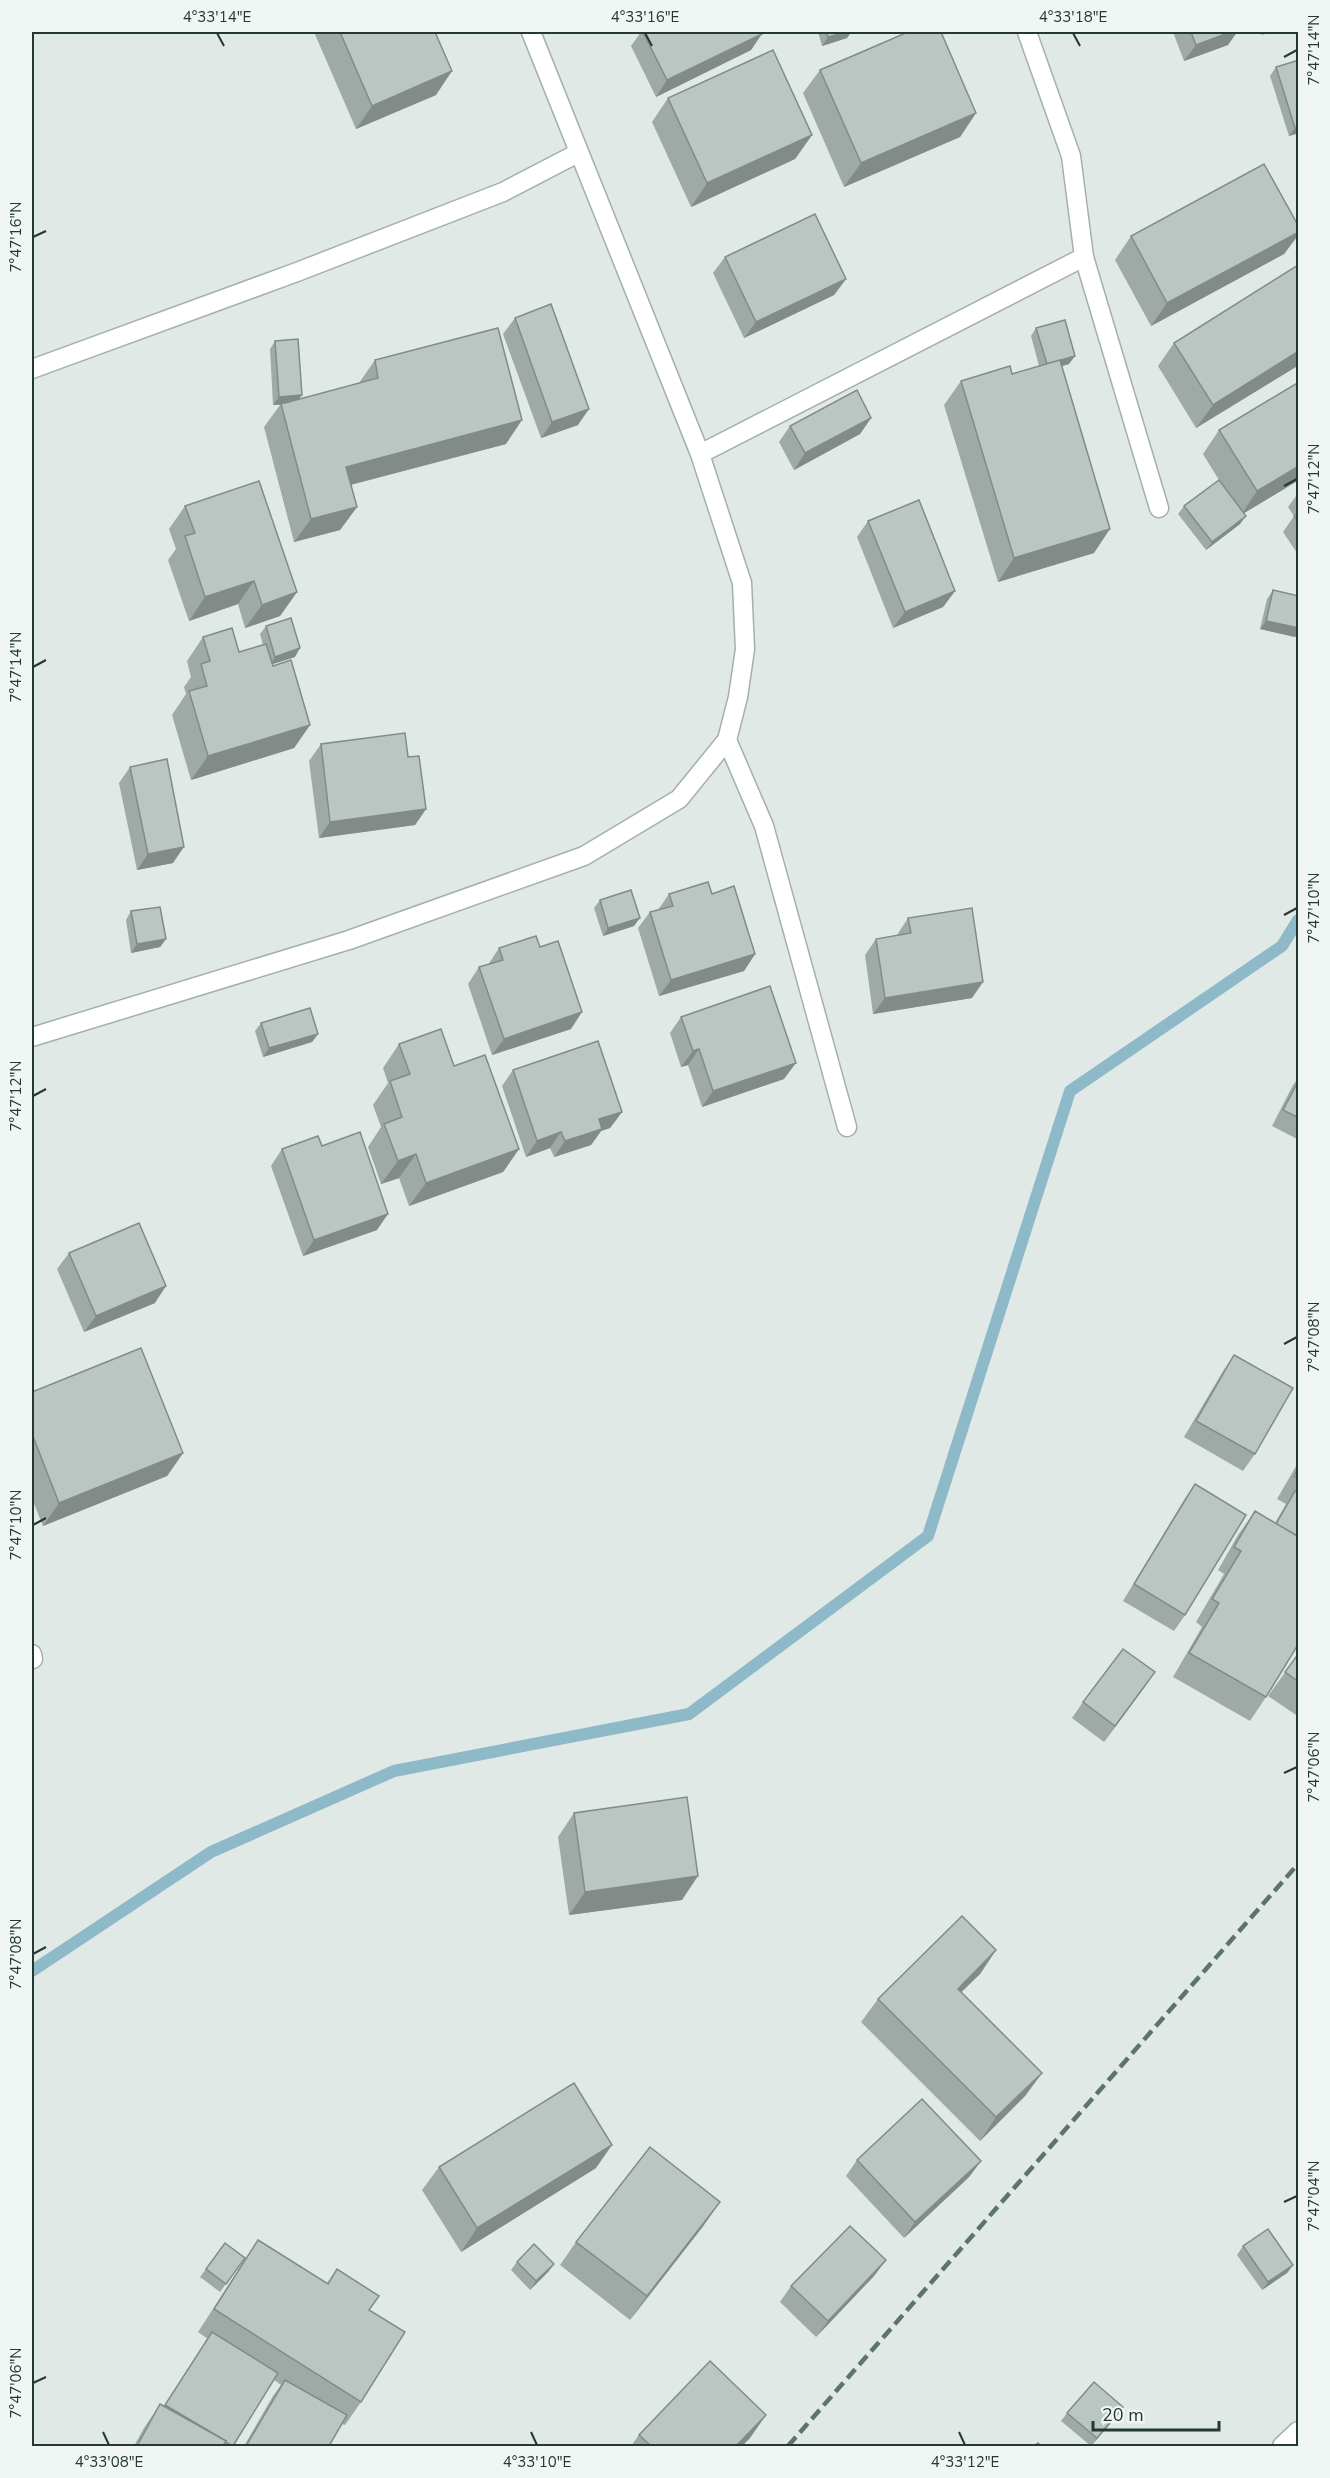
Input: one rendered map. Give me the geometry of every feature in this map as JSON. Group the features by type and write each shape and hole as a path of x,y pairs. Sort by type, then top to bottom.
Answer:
{"street":[{"path":"32,1037 349,940 584,855 680,800 727,740 738,697 745,649 742,583 700,454 531,32"},
{"path":"1027,32 1071,156 1084,257 1159,508"},
{"path":"32,369 297,272 492,196 578,153"},
{"path":"700,454 1084,257"},
{"path":"727,740 764,826 847,1126"},
{"path":"1282,2446 1299,2431"}],"building":[{"path":"340,32 435,32 452,71 372,106"},
{"path":"643,32 761,32 762,34 667,80"},
{"path":"826,32 847,32 828,37"},
{"path":"908,32 941,32 976,113 861,163 820,70"},
{"path":"1191,32 1231,32 1196,45"},
{"path":"773,50 812,135 707,183 668,98"},
{"path":"1299,60 1299,127 1295,128 1276,67"},
{"path":"1264,164 1299,227 1299,232 1167,303 1131,236"},
{"path":"815,214 846,279 756,322 725,257"},
{"path":"1298,265 1299,351 1213,405 1174,343"},
{"path":"551,304 589,409 552,422 515,318"},
{"path":"1065,320 1075,356 1047,364 1036,328"},
{"path":"498,328 522,420 346,467 357,507 311,519 281,404 378,378 375,360"},
{"path":"298,339 302,395 279,397 275,341"},
{"path":"1060,360 1110,529 1014,558 961,381 1010,366 1012,374"},
{"path":"1299,382 1299,466 1257,491 1219,430"},
{"path":"857,390 871,418 805,453 790,426"},
{"path":"1219,480 1246,516 1212,542 1184,506"},
{"path":"259,481 297,592 262,605 254,581 205,597 185,536 195,533 185,506"},
{"path":"919,500 955,591 905,612 868,521"},
{"path":"1299,513 1299,523 1294,516"},
{"path":"1273,590 1299,596 1299,628 1266,621"},
{"path":"291,618 300,648 275,657 266,626"},
{"path":"232,628 239,652 266,644 273,666 291,660 310,725 208,756 189,691 207,686 201,664 210,661 203,637"},
{"path":"405,733 408,757 419,756 426,809 330,822 321,744"},
{"path":"167,759 184,847 148,854 130,767"},
{"path":"708,882 712,894 734,886 755,954 671,980 650,912 673,906 669,894"},
{"path":"631,890 640,918 608,928 600,900"},
{"path":"160,907 166,939 137,944 131,911"},
{"path":"972,908 983,982 885,998 876,939 911,933 908,918"},
{"path":"536,936 540,947 558,941 582,1012 504,1039 479,967 503,960 499,948"},
{"path":"770,986 796,1063 713,1091 699,1049 693,1051 681,1017"},
{"path":"310,1008 318,1034 269,1048 261,1023"},
{"path":"441,1029 454,1066 485,1055 519,1149 426,1183 416,1154 398,1161 384,1124 402,1117 390,1081 410,1074 399,1044"},
{"path":"598,1041 622,1112 599,1119 602,1129 565,1141 561,1132 537,1141 513,1070"},
{"path":"1299,1080 1299,1118 1283,1110"},
{"path":"360,1132 388,1214 314,1240 282,1149 318,1136 322,1146"},
{"path":"139,1223 166,1286 96,1316 69,1253"},
{"path":"141,1348 183,1453 59,1503 32,1434 32,1392"},
{"path":"1234,1355 1293,1388 1255,1454 1196,1421"},
{"path":"1299,1467 1299,1478 1294,1476"},
{"path":"1195,1484 1246,1515 1185,1615 1134,1584"},
{"path":"1295,1491 1299,1493 1299,1537 1276,1524"},
{"path":"1255,1511 1299,1537 1299,1643 1266,1697 1189,1653 1219,1603 1212,1599 1241,1551 1234,1547"},
{"path":"1123,1649 1155,1672 1115,1726 1083,1702"},
{"path":"1299,1653 1299,1682 1285,1672"},
{"path":"687,1797 698,1876 585,1892 574,1813"},
{"path":"962,1916 996,1950 958,1989 1042,2073 996,2117 878,1999"},
{"path":"574,2083 612,2145 477,2228 439,2167"},
{"path":"922,2099 981,2161 915,2222 857,2160"},
{"path":"650,2147 720,2202 647,2296 576,2242"},
{"path":"850,2226 886,2260 828,2321 791,2286"},
{"path":"1268,2229 1293,2265 1268,2282 1243,2246"},
{"path":"258,2240 328,2284 337,2269 379,2296 369,2310 405,2332 361,2402 214,2309"},
{"path":"225,2243 245,2258 226,2284 206,2269"},
{"path":"534,2244 554,2264 536,2281 517,2262"},
{"path":"212,2332 278,2373 233,2446 165,2405"},
{"path":"710,2361 766,2415 736,2446 651,2446 639,2435"},
{"path":"285,2380 347,2415 329,2446 246,2446"},
{"path":"1094,2382 1123,2407 1097,2438 1067,2413"},
{"path":"160,2404 226,2441 223,2446 137,2446"}],"waterway":[{"path":"32,1971 211,1852 394,1771 689,1714 928,1536 1070,1091 1282,946 1298,920"}],"railway":[{"path":"788,2446 1298,1864"}]}
